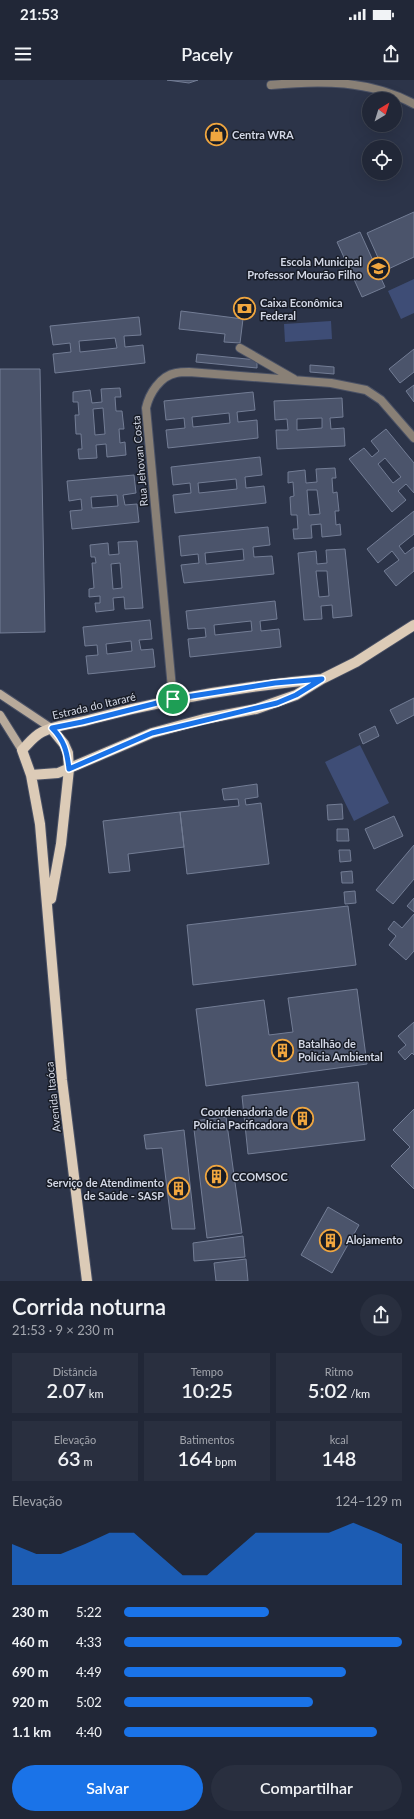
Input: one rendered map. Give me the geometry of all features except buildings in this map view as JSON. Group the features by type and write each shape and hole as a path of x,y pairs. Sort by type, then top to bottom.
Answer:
{"main road":[{"name":"Estrada do Itararé","path":"31,775 51,774 69,769 152,733 277,703 296,695 322,679 350,665 414,625"},
{"name":"Estrada do Itararé","path":"22,750 41,732 52,728 173,699 275,683 322,679"},
{"name":"Avenida Itaóca","path":"0,694 52,728 64,744 68,753 69,769 61,844 48,910"},
{"path":"0,714 10,728 22,750 31,775"},
{"name":"Avenida Itaóca","path":"31,775 40,824 62,1080 87,1281"}],"street":[{"path":"271,85 302,80 363,83 388,90 414,104"},
{"path":"240,348 296,381"},
{"name":"Rua Jehovan Costa","path":"173,699 146,408 155,388 165,378 175,373 188,372 331,383 366,390 381,400 414,438"}],"shaded area":[{"path":"414,279 414,313 401,319 388,291"},
{"path":"331,321 332,339 285,342 284,324"},
{"path":"360,745 389,803 354,821 325,762"}],"place":[{"name":"Centra WRA","path":"216,135"},
{"name":"Escola Municipal Professor Mourão Filho","path":"378,268"},
{"name":"Caixa Econômica Federal","path":"244,309"},
{"name":"Batalhão de Polícia Ambiental","path":"283,1050"},
{"name":"Coordenadoria de Polícia Pacificadora","path":"303,1118"},
{"name":"CCOMSOC","path":"217,1177"},
{"name":"Serviço de Atendimento de Saúde - SASP","path":"179,1189"},
{"name":"Alojamento","path":"330,1240"}],"route":[{"path":"322,679 296,695 277,703 256,709 204,719 152,733 130,741 69,769 68,753 59,736 52,728 173,699 275,683 322,679"}]}
